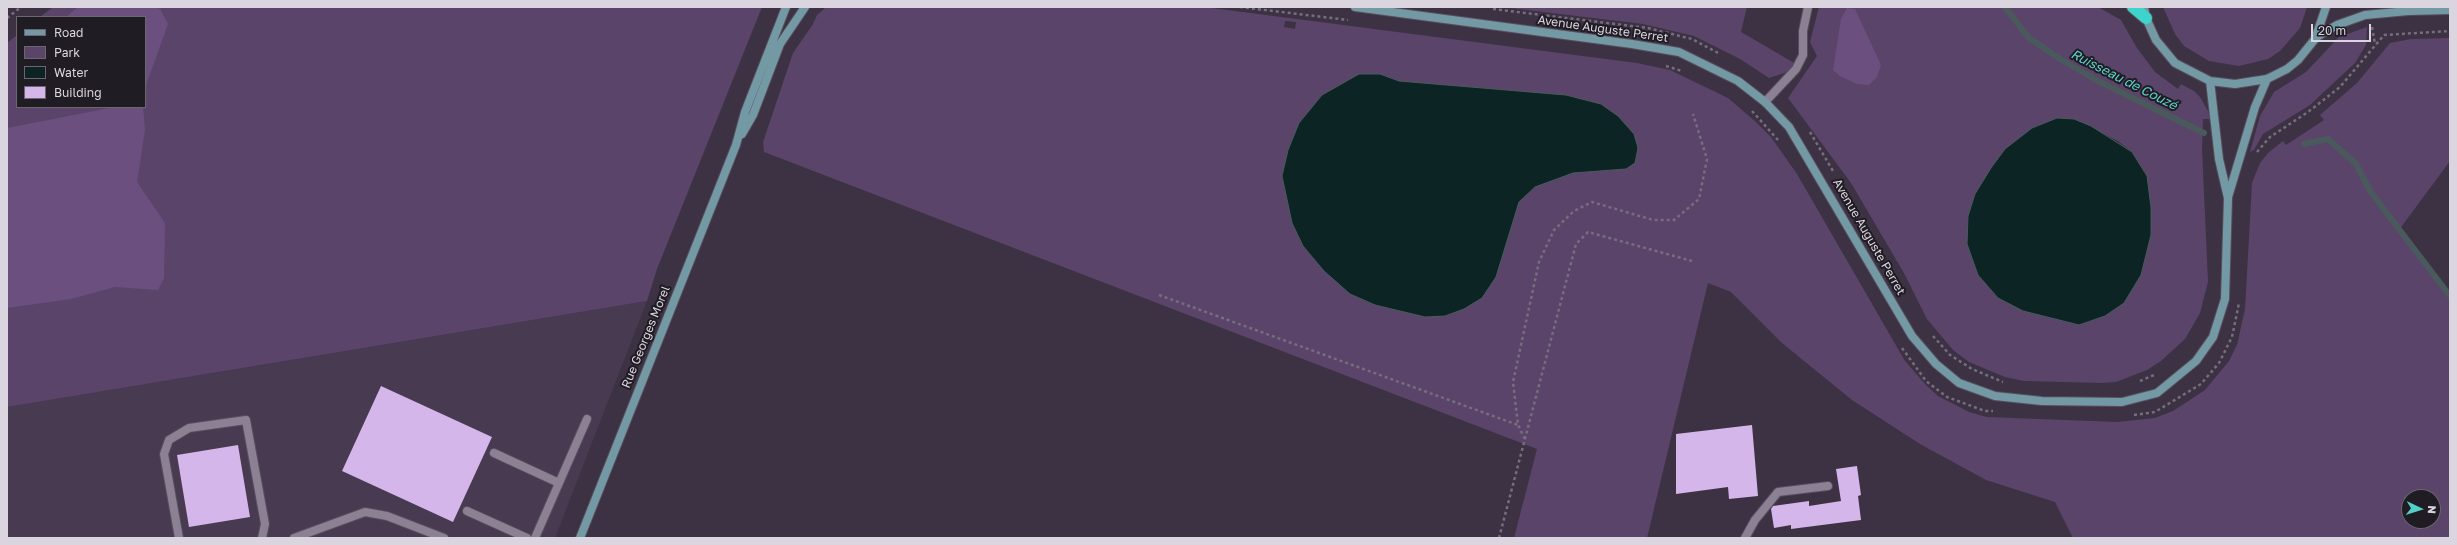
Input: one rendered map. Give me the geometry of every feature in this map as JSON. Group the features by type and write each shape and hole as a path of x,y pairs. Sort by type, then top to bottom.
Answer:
{"highway":[{"path":"2133,7 2145,12"}],"street":[{"name":"Rue Georges Morel","path":"736,145 744,112 786,7"},
{"name":"Rue Georges Morel","path":"580,538 736,145 753,115 780,44 805,7"},
{"name":"Avenue Auguste Perret","path":"1355,7 1632,44 1679,52 1738,81 1765,102 1789,127 1814,165 1912,336 1936,364 1959,383 1995,396 2061,402 2122,402 2157,393 2196,361 2213,337 2225,299 2228,198 2219,159 2210,81"},
{"path":"2315,39 2326,7"},
{"path":"2145,12 2156,40 2167,55 2186,70 2210,81 2235,84 2267,79 2287,69 2298,60 2315,39 2337,25 2365,15 2408,11 2450,10"},
{"name":"Avenue Auguste Perret","path":"2228,198 2255,107 2267,79"}],"lane":[{"path":"1765,102 1796,69 1803,55 1803,31 1808,7"},
{"path":"535,538 587,419"},
{"path":"178,538 164,454 169,440 189,428 246,420 265,524 262,538"},
{"path":"494,453 559,483"},
{"path":"1745,538 1755,520 1778,492 1828,486"},
{"path":"466,511 527,538"},
{"path":"294,538 365,512 387,516 444,538"}],"path":[{"path":"7,18 21,7"},
{"path":"1489,9 1648,28 1692,39 1725,57"},
{"path":"2241,154 2254,156 2270,137 2327,98 2353,73 2375,44 2384,35 2450,31"},
{"path":"1525,439 1518,425 1513,382 1539,262 1554,230 1574,211 1592,202 1653,220 1674,220 1699,199 1707,159 1693,114"},
{"path":"1808,130 1836,176"},
{"path":"1500,538 1576,244 1588,232 1692,261"},
{"path":"1159,295 1518,425"},
{"path":"1931,334 1950,355 1972,369 2011,383"},
{"path":"2138,382 2158,372"}],"shaded area":[{"path":"78,7 156,7 160,9 168,24 146,85 146,16 67,16"},
{"path":"1847,8 1855,9 1881,65 1877,77 1869,85 1857,84 1840,76 1833,70 1841,19"},
{"path":"110,108 143,108 145,130 137,182 165,223 164,278 158,290 115,287 71,299 7,308 7,128"},
{"path":"647,301 555,538 7,538 7,407"}],"green space":[{"path":"53,7 762,7 657,269 647,301 7,407 7,43 16,36 16,108 146,108 146,16 41,16"},
{"path":"826,7 1204,7 1637,63 1670,70 1728,98 1771,137 1797,174 1905,361 1938,396 1969,412 1987,417 2117,422 2155,418 2173,411 2205,390 2229,361 2237,345 2245,309 2252,183 2260,163 2268,153 2283,141 2286,145 2324,120 2320,115 2357,83 2390,43 2411,39 2450,38 2450,161 2399,230 2450,296 2450,538 2073,538 2055,502 1986,480 1920,444 1852,400 1782,343 1731,292 1708,283 1647,538 1514,538 1537,449 764,152 763,142 793,53 813,24 817,15","holes":["1285,21 1296,22 1295,29 1284,27"]},
{"path":"1502,7 1747,7 1741,32 1796,64 1787,72 1769,78 1740,59 1694,36 1643,24"},
{"path":"1819,7 2098,7 2121,20 2137,48 2155,72 2178,89 2181,84 2194,91 2200,97 2208,111 2210,119 2203,119 2202,148 2208,282 2200,313 2185,339 2161,361 2147,370 2116,382 2102,383 2024,381 2005,377 1969,362 1953,350 1927,319 1904,273 1851,183 1788,98 1817,56 1810,42","holes":["2057,118 2074,119 2118,141 2132,152 2147,176 1998,298 1978,275 1967,244 1968,216 1975,194 1991,168"]},
{"path":"2163,7 2307,7 2300,28 2280,51 2268,59 2239,66 2209,61 2184,46 2175,34"},
{"path":"2367,27 2366,45 2355,63 2310,105 2263,134 2254,150 2250,152 2260,116 2274,92 2306,72 2339,37"}],"water":[{"path":"1359,74 1380,74 1399,81 1566,95 1601,104 1618,116 1634,134 1638,148 1635,163 1626,169 1573,173 1535,187 1519,202 1496,277 1482,298 1464,309 1445,316 1425,317 1375,305 1350,294 1324,271 1303,246 1292,223 1282,176 1288,150 1299,123 1322,95"},
{"path":"2057,118 2074,119 2091,126 2132,152 2147,176 2151,207 2151,235 2141,275 2124,303 2105,316 2079,325 2023,311 1998,298 1978,275 1967,244 1968,216 1975,194 1991,168 2005,149 2032,128"}],"building":[{"path":"381,386 492,437 453,522 342,471"},
{"path":"1752,425 1758,496 1729,499 1728,487 1676,494 1676,434"},
{"path":"238,445 250,517 189,527 177,455"},
{"path":"1857,466 1861,495 1858,496 1861,520 1791,529 1791,525 1774,528 1771,509 1773,506 1809,501 1809,506 1841,501 1836,469"}],"waterway":[{"name":"Ruisseau de Couzé","path":"2005,7 2028,37 2060,59 2100,82 2204,133"},
{"name":"Ruisseau de Couzé","path":"2304,144 2328,139 2356,164 2370,191 2450,296"}]}
